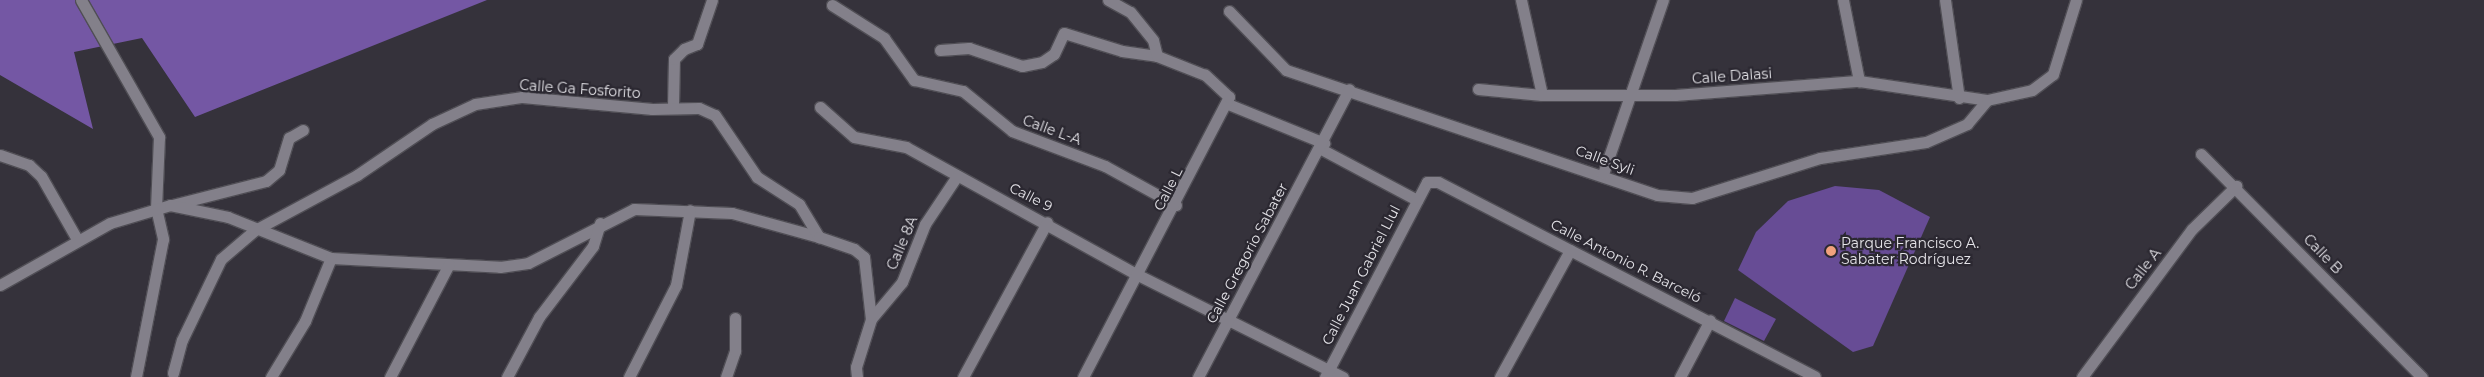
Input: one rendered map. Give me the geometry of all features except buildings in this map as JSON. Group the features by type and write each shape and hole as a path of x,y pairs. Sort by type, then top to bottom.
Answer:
{"street":[{"path":"81,0 159,137 156,208 163,238 136,377"},
{"path":"673,106 674,59 684,48 697,44 712,0"},
{"path":"1108,0 1130,12 1153,40 1157,56"},
{"path":"1521,0 1542,95"},
{"path":"1603,174 1633,94 1663,0"},
{"path":"1843,0 1859,81"},
{"path":"1945,0 1959,98"},
{"name":"Calle Dalasi","path":"1478,89 1542,95 1675,95 1859,81 1959,98 1987,100 2032,90 2053,74 2076,0"},
{"name":"Calle L-A","path":"832,5 884,38 914,80 963,91 1012,131 1105,166 1176,205"},
{"name":"Calle Syli","path":"1229,11 1286,70 1349,89 1603,174 1657,195 1692,198 1820,158 1926,142 1967,124 1987,100"},
{"path":"940,50 968,48 1022,66 1042,62 1054,54 1064,33 1122,51 1157,56 1205,75 1229,97 1228,104 1322,146 1417,200"},
{"name":"Calle Gregorio Sabater","path":"1198,377 1322,146 1349,89"},
{"name":"Calle Ga Fosforito","path":"173,373 182,340 221,260 255,230 357,175 432,124 475,104 522,97 652,109 673,106 699,108 714,115 757,177 799,204 819,238"},
{"name":"Calle L","path":"1083,377 1228,104"},
{"name":"Calle 9","path":"820,107 854,137 906,147 957,176 1047,222 1138,275 1327,374 1343,377"},
{"path":"0,285 77,239 123,217 266,181 279,170 288,138 303,130"},
{"name":"Calle B","path":"2201,154 2236,186 2422,377"},
{"path":"3,160 29,165 42,176 77,239"},
{"name":"Calle 8A","path":"857,377 856,367 871,319 902,282 924,224 957,176"},
{"name":"Calle Antonio R. Barceló","path":"1425,187 1427,182 1438,182 1710,320 1815,377"},
{"name":"Calle A","path":"2082,377 2192,229 2236,186"},
{"name":"Calle Juan Gabriel Llul","path":"1327,374 1425,187"},
{"path":"170,205 228,217 255,230 331,258 500,267 528,263 600,223 634,209 732,213 854,248 864,258 871,319"},
{"path":"629,377 676,285 690,210"},
{"path":"962,377 1047,222"},
{"path":"507,377 539,317 594,246 600,223"},
{"path":"1500,377 1570,250"},
{"path":"271,377 305,321 331,258"},
{"path":"390,377 449,264"},
{"path":"726,377 735,351 735,318"},
{"path":"1680,377 1710,320"}],"shaded area":[{"path":"0,0 487,0 195,117 142,38 74,52 93,129 0,75"},
{"name":"Parque Francisco A. Sabater Rodríguez","path":"1835,186 1879,190 1930,217 1873,346 1853,352 1738,270 1756,232 1788,201"},
{"path":"1735,298 1776,319 1764,341 1724,321"}],"place":[{"name":"Parque Francisco A. Sabater Rodríguez","path":"1831,251"}]}
